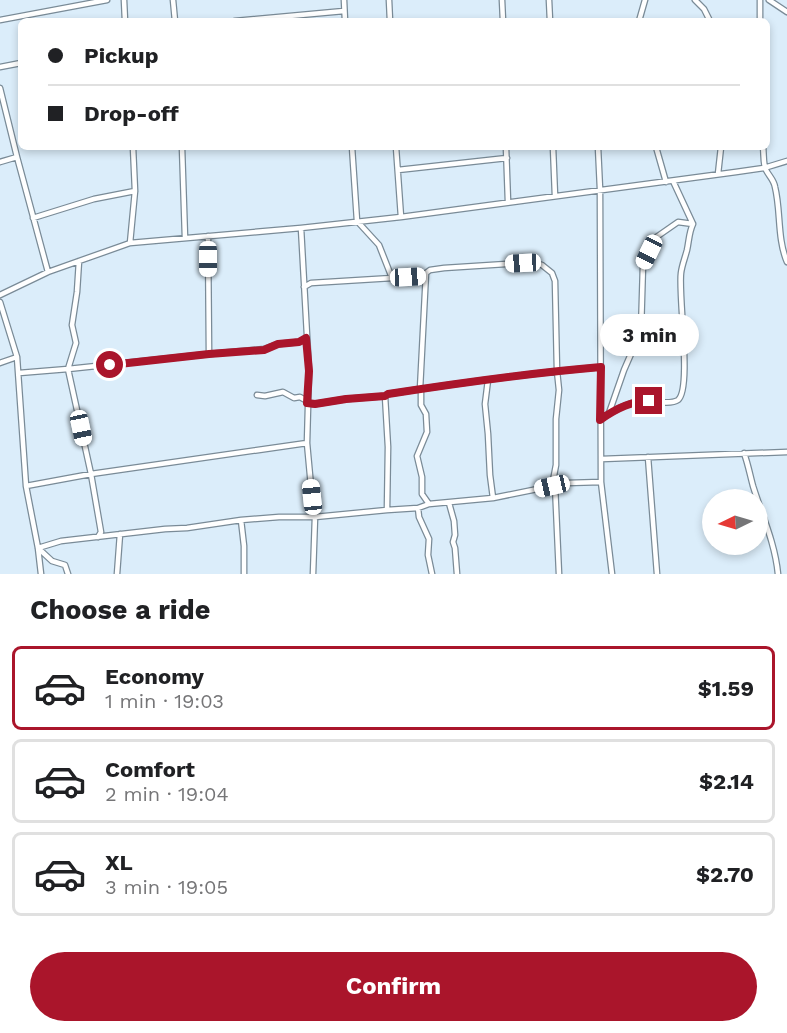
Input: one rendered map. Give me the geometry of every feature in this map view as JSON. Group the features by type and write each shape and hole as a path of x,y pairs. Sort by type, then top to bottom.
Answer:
{"street":[{"path":"0,20 107,0"},
{"path":"124,0 125,18"},
{"path":"173,0 175,18"},
{"path":"344,0 345,18"},
{"path":"389,0 390,18"},
{"path":"502,0 503,18"},
{"path":"549,0 550,18"},
{"path":"640,18 645,0"},
{"path":"695,0 709,18"},
{"path":"760,0 760,18"},
{"path":"769,0 787,12"},
{"path":"268,18 344,11"},
{"path":"0,67 18,64"},
{"path":"0,88 48,272"},
{"path":"130,243 135,191 133,150"},
{"path":"182,150 185,238"},
{"path":"352,150 357,221 379,245 392,278"},
{"path":"396,150 402,217"},
{"path":"506,150 508,202"},
{"path":"553,150 555,196"},
{"path":"598,150 601,482 612,574"},
{"path":"657,150 666,182"},
{"path":"718,174 721,150"},
{"path":"763,150 764,168 775,184 782,242 787,262"},
{"path":"0,162 17,157"},
{"path":"398,170 507,158"},
{"path":"0,295 48,272 130,243 402,217 764,168 787,161"},
{"path":"600,420 628,404 640,401 670,402 681,396 684,385 681,273 693,224 673,181"},
{"path":"33,218 135,191"},
{"path":"609,413 641,331 643,265 656,238 678,222 693,224"},
{"path":"301,228 309,371 307,443 309,479 315,518 313,574"},
{"path":"208,236 209,354"},
{"path":"79,261 72,325 76,343 68,369 101,527 98,537"},
{"path":"429,504 422,494 422,477 417,456 427,432 426,414 421,405 426,273 430,270 475,265 535,263 548,268 552,273 556,288 557,371 560,390 556,419 556,465 553,485 559,574"},
{"path":"304,287 311,283 425,276"},
{"path":"0,302 17,357 26,486 41,574"},
{"path":"19,373 264,350 278,344 299,342 306,338"},
{"path":"0,363 17,357"},
{"path":"257,395 265,396 283,392 315,404 601,367"},
{"path":"488,380 485,404 493,498"},
{"path":"385,396 388,447 387,510"},
{"path":"26,486 91,474 307,443"},
{"path":"602,459 787,452"},
{"path":"744,453 753,488 773,546 778,574"},
{"path":"648,457 657,574"},
{"path":"38,548 61,542 241,520 279,517 315,518 418,508 429,504 493,498 553,485 601,482"},
{"path":"449,503 454,522 453,542 457,574"},
{"path":"418,508 419,517 429,538 428,555 432,574"},
{"path":"241,520 244,574"},
{"path":"117,574 120,534"},
{"path":"38,548 52,561 65,565 68,574"}],"route":[{"path":"110,365 264,350 278,344 292,344 306,338 309,371 307,403 385,396 420,389 601,367 600,420 628,404 649,401"}]}
